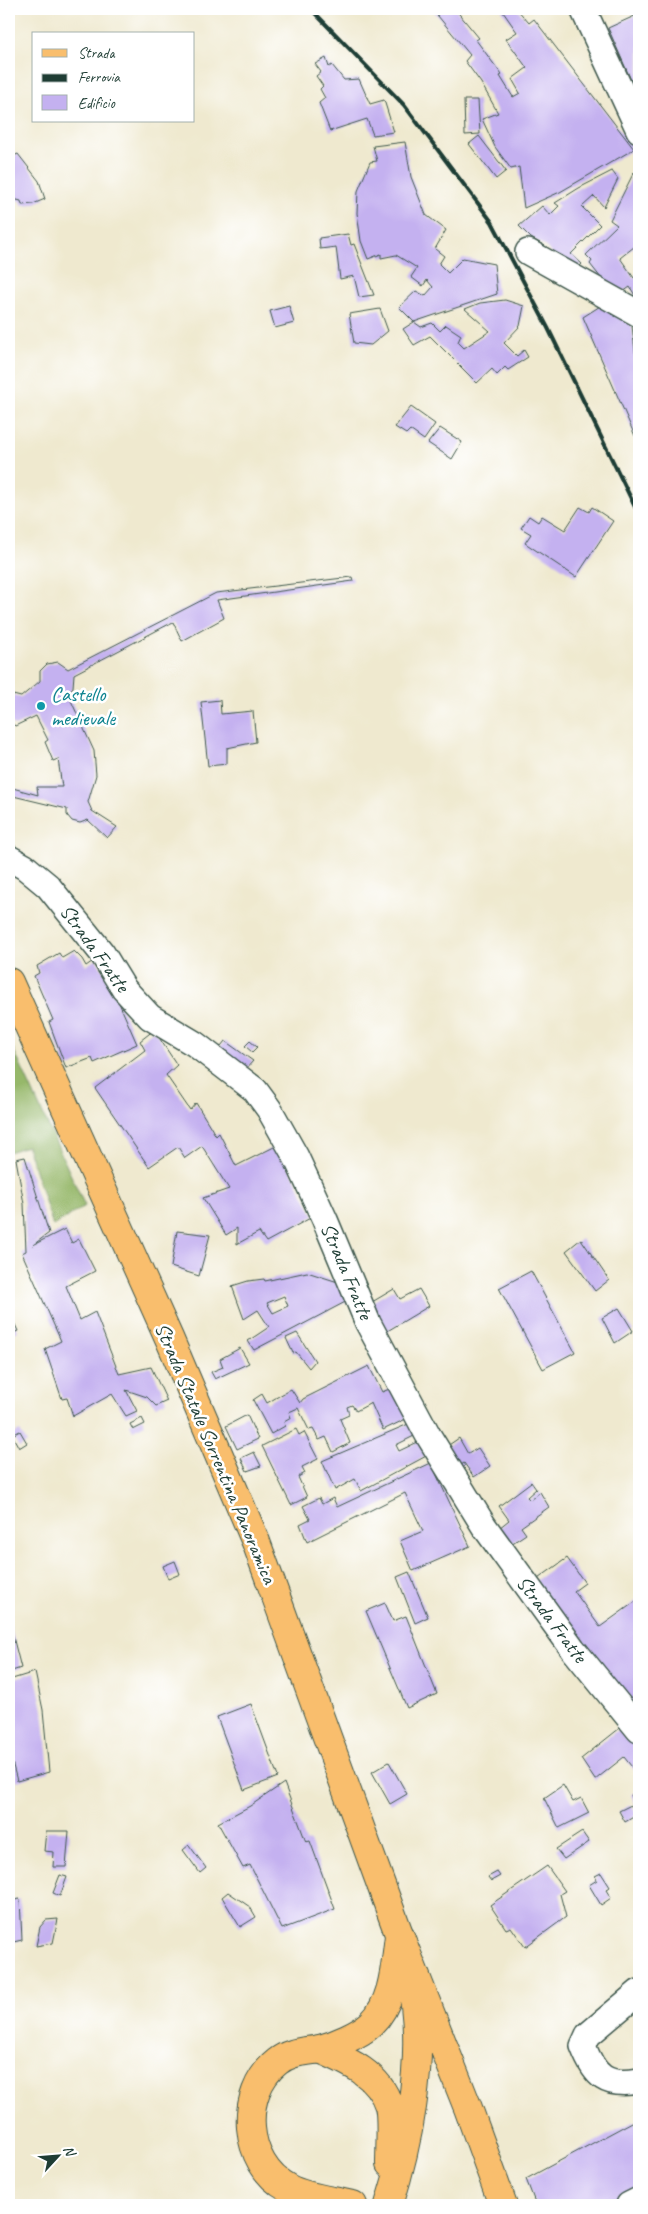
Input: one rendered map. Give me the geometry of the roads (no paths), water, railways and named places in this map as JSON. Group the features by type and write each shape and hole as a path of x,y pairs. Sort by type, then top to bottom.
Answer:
{"main road":[{"name":"Strada Statale Sorrentina Panoramica","path":"9,982 169,1338 254,1537 400,1934"},
{"path":"341,2202 288,2188 268,2173 255,2151 250,2126 253,2098 261,2078 278,2061 300,2051 320,2049 349,2037 371,2024 383,2006 392,1986 400,1934"},
{"path":"390,2204 410,2120 416,2044 413,1991 400,1934"},
{"path":"400,1934 468,2108 503,2205"},
{"path":"320,2049 356,2065 379,2087 389,2107 390,2204"}],"street":[{"path":"583,9 639,130"},
{"path":"528,252 639,314"},
{"name":"Strada Fratte","path":"9,858 25,867 48,886 102,953 124,989 150,1017 194,1044 256,1090 296,1157 325,1220 368,1323 424,1428 484,1526 572,1649 639,1730"},
{"path":"639,1992 588,2035 583,2046 589,2062 601,2076 616,2084 639,2081"},
{"path":"628,2205 639,2200"}],"railway":[{"path":"311,9 404,105 492,222 548,328 639,515"}],"place":[{"name":"Castello medievale","path":"41,706"}]}
